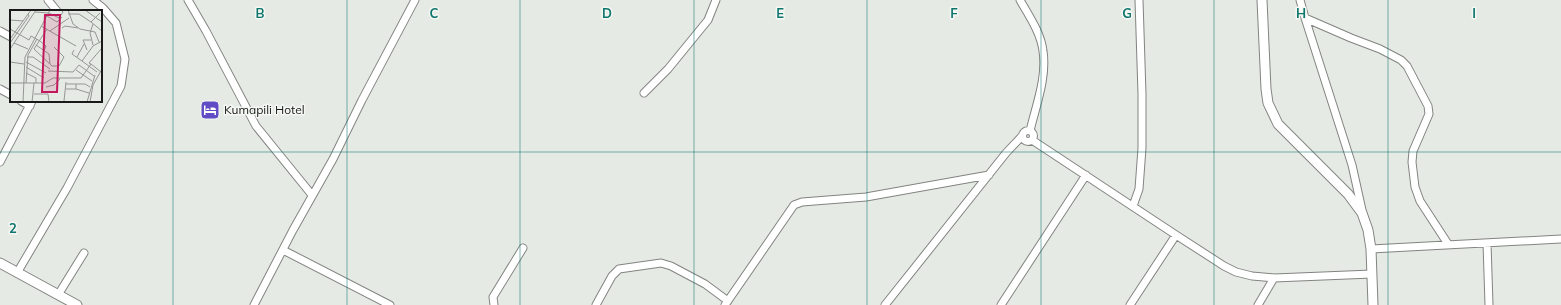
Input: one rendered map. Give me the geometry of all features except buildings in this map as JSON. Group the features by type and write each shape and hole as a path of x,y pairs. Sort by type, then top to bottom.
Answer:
{"street":[{"path":"48,0 56,10"},
{"path":"17,272 67,188 121,86 125,59 116,23 103,8 92,0"},
{"path":"188,0 256,126 312,195"},
{"path":"254,305 312,195 333,159 362,100 415,0"},
{"path":"644,94 668,69 708,20 716,0"},
{"path":"1020,0 1034,26 1043,51 1042,85 1030,131"},
{"path":"1133,206 1139,189 1142,148 1139,0"},
{"path":"1262,0 1266,89 1272,114 1278,124 1348,194 1362,212"},
{"path":"1300,0 1352,165 1362,212 1368,230 1371,249 1373,305"},
{"path":"1305,18 1380,49 1401,60 1407,66 1428,106 1429,114 1413,151 1412,169 1415,187 1420,201 1448,244"},
{"path":"0,31 10,36"},
{"path":"0,90 10,95"},
{"path":"0,162 3,148 31,103"},
{"path":"885,305 1006,153 1026,131 1030,131"},
{"path":"1030,131 1034,135 1032,140"},
{"path":"1022,136 1022,138 1027,142 1032,140 1176,235 1236,272 1252,276 1274,278 1372,274"},
{"path":"596,305 612,276 619,269 662,263 671,266 705,284 726,303 794,206 802,202 866,197 989,175"},
{"path":"1000,305 1086,175"},
{"path":"1130,305 1176,235"},
{"path":"1371,249 1561,239"},
{"path":"1487,242 1489,305"},
{"path":"494,305 493,297 522,248"},
{"path":"283,250 390,305"},
{"path":"58,295 84,253"},
{"path":"0,264 77,305"},
{"path":"1258,305 1274,278"}],"place":[{"name":"Kumapili Hotel","path":"210,110"}]}
